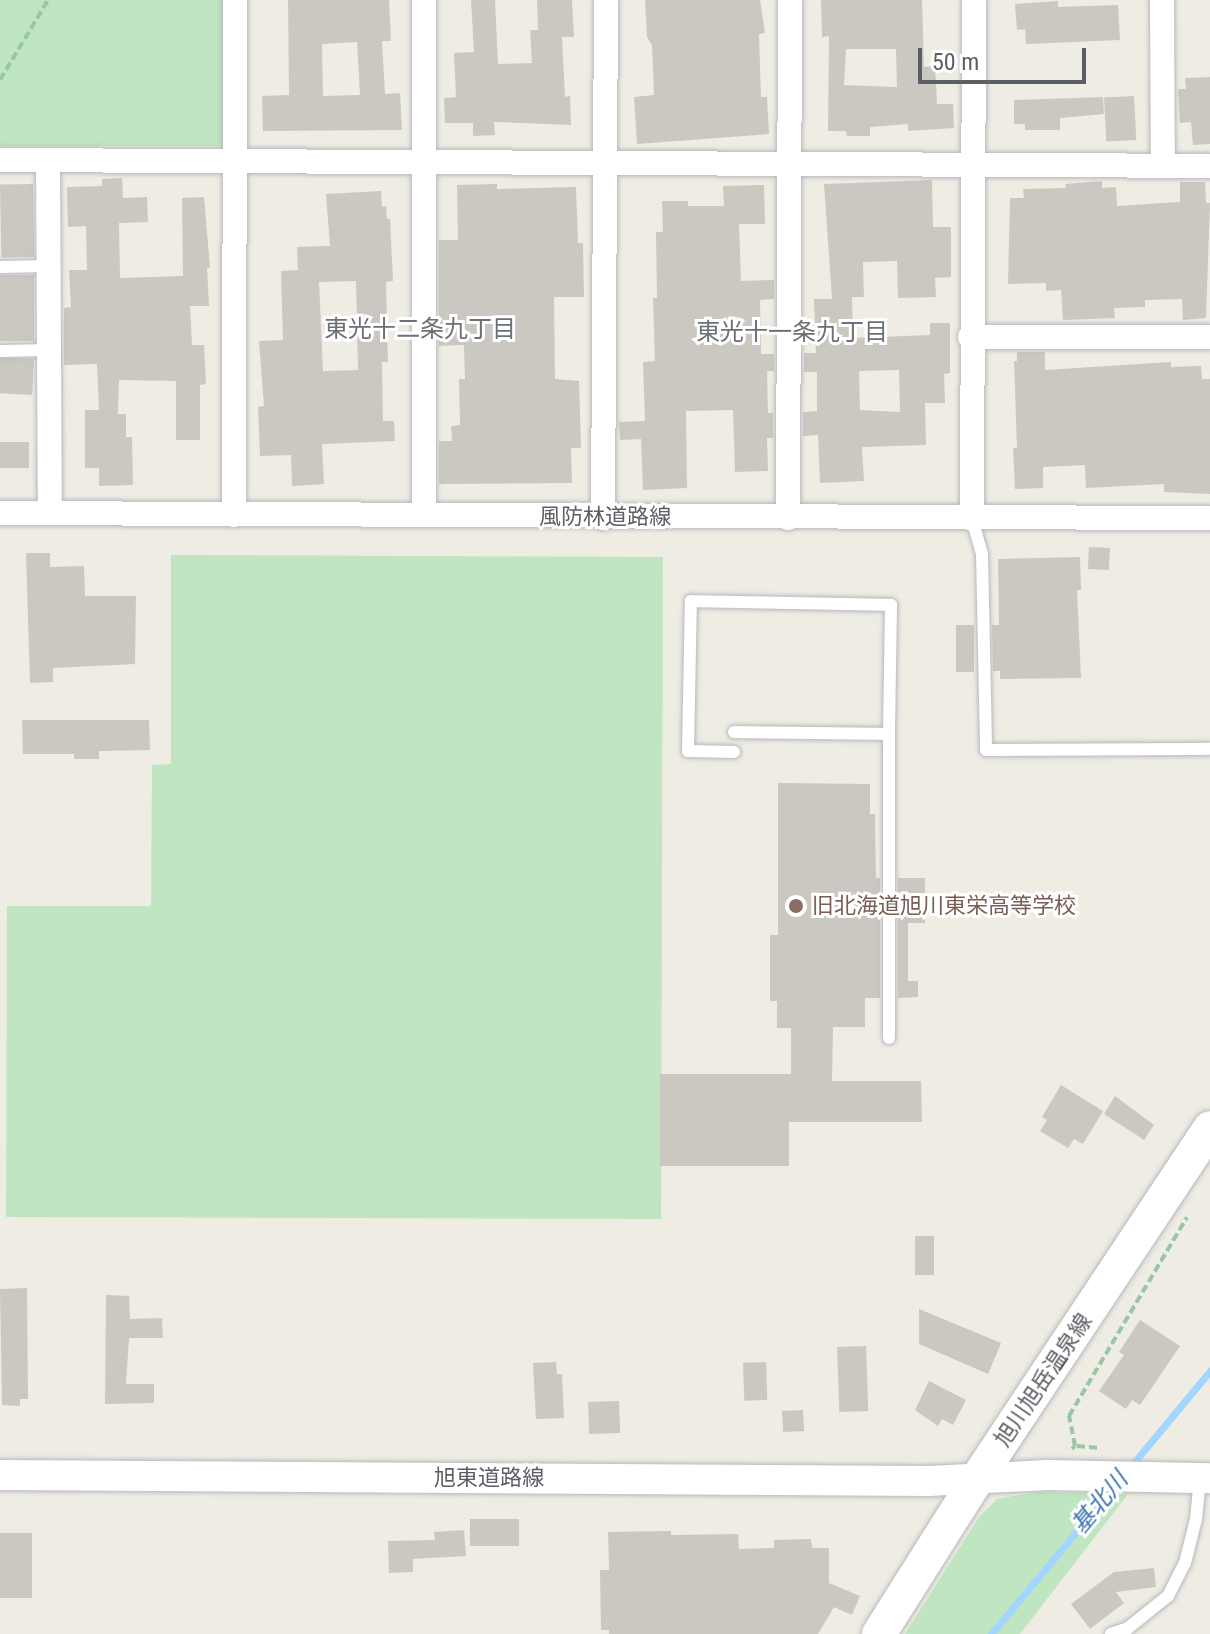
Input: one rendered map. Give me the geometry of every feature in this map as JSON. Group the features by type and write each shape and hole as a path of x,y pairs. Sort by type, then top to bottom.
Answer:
{"main road":[{"name":"旭川旭岳温泉線","path":"879,1634 977,1479 1210,1128"}],"street":[{"path":"234,515 235,0"},
{"path":"424,0 424,514"},
{"path":"603,518 606,0"},
{"path":"788,518 790,0"},
{"path":"972,519 970,337 974,0"},
{"path":"1162,0 1163,166"},
{"path":"0,160 1210,166"},
{"path":"48,161 50,513"},
{"path":"970,337 1210,337"},
{"name":"風防林道路線","path":"0,513 424,514 603,518 1210,518"},
{"name":"旭東道路線","path":"0,1475 977,1479 1047,1475 1205,1478"}],"lane":[{"path":"0,267 49,266"},
{"path":"0,351 49,350"},
{"path":"972,519 982,554 986,750 1210,749"},
{"path":"734,752 688,751 691,601 891,605 889,1038"},
{"path":"734,732 889,734"},
{"path":"1111,1634 1128,1628 1168,1596 1185,1563 1205,1478"}],"path":[{"path":"0,80 48,0"},
{"path":"1047,1475 1075,1446 1069,1416 1191,1211"}],"green space":[{"path":"0,0 224,0 224,146 0,146"},
{"path":"171,555 663,557 661,1219 6,1217 7,906 151,906 152,765 171,764"},
{"path":"1037,1492 1128,1494 1020,1634 905,1634 980,1516 997,1499"}],"building":[{"path":"288,0 389,0 391,41 382,41 385,94 400,93 402,130 263,131 262,96 289,95","holes":["357,42 360,95 323,96 322,44"]},
{"path":"471,0 495,0 498,64 532,63 530,30 538,30 537,0 572,0 574,37 562,37 565,97 570,96 571,125 494,122 495,135 473,136 473,123 445,123 444,98 456,97 454,53 474,52"},
{"path":"645,0 760,0 765,33 759,34 761,97 767,97 769,134 637,144 634,97 654,95 652,45 647,37"},
{"path":"821,0 922,0 924,67 935,66 937,104 953,104 954,128 908,131 908,124 870,127 870,136 847,136 846,131 828,131 829,36 822,37","holes":["846,49 896,49 897,87 844,85"]},
{"path":"1058,1 1058,7 1118,5 1120,40 1026,44 1025,29 1017,30 1015,4"},
{"path":"1210,77 1210,144 1193,145 1191,122 1180,123 1178,89 1186,89 1185,78"},
{"path":"1134,96 1136,140 1106,142 1104,98"},
{"path":"1103,97 1104,114 1060,118 1060,130 1025,130 1025,124 1014,124 1014,100"},
{"path":"122,178 123,198 147,197 148,222 119,223 120,278 183,276 182,198 204,197 210,268 207,268 209,306 190,306 192,345 204,345 206,384 200,385 200,440 176,440 176,381 119,380 118,414 126,414 126,437 132,437 133,485 99,486 99,468 85,468 85,410 99,410 97,364 64,365 64,308 71,307 69,270 87,270 86,226 68,227 67,187 102,186 102,179"},
{"path":"932,180 933,227 951,227 951,277 935,278 936,297 898,298 897,261 863,262 864,297 852,297 853,338 930,335 930,323 950,323 950,373 944,374 945,403 925,403 926,445 862,447 864,481 820,483 818,435 803,436 803,412 817,411 817,372 804,372 804,353 816,353 814,299 832,299 824,184","holes":["899,370 900,412 860,410 859,371"]},
{"path":"1102,181 1102,188 1116,187 1117,206 1180,202 1180,182 1205,182 1206,203 1210,203 1206,318 1183,320 1182,299 1145,300 1145,307 1114,308 1115,318 1063,320 1061,290 1046,291 1046,283 1008,284 1010,198 1024,198 1023,189 1066,188 1065,184"},
{"path":"33,184 34,257 1,258 0,185"},
{"path":"497,184 497,189 576,187 578,243 583,243 584,297 554,297 555,379 579,381 581,448 571,448 572,483 439,484 439,441 452,441 451,426 460,425 459,379 465,379 464,345 439,346 439,240 458,240 457,185"},
{"path":"764,185 765,224 739,224 741,281 774,280 774,299 760,300 761,354 774,354 774,371 767,371 768,413 773,413 773,438 767,438 768,471 735,472 733,410 686,411 687,488 643,490 641,439 620,440 619,422 645,421 643,362 655,361 653,298 657,298 656,232 663,232 662,201 688,201 688,206 724,206 723,186"},
{"path":"381,191 382,207 386,206 387,219 390,219 393,281 386,282 388,362 382,362 383,421 394,421 395,441 322,444 324,484 292,486 291,455 260,456 258,407 264,406 259,341 283,340 281,271 298,270 297,247 330,246 326,194","holes":["356,281 358,370 323,371 319,282"]},
{"path":"0,275 34,275 34,341 0,341"},
{"path":"1017,352 1045,352 1045,370 1171,362 1171,367 1201,366 1202,379 1210,379 1210,494 1164,492 1164,484 1086,488 1085,465 1043,467 1043,488 1015,489 1014,361 1017,361"},
{"path":"0,357 34,359 32,395 0,393"},
{"path":"0,442 29,442 29,468 0,468"},
{"path":"1089,547 1110,548 1109,570 1088,569"},
{"path":"26,553 50,553 50,567 84,566 85,596 136,596 135,664 53,668 53,682 30,683"},
{"path":"1080,557 1081,590 1077,590 1081,678 1000,679 1000,671 993,671 992,625 999,625 998,559"},
{"path":"956,625 974,625 974,672 956,672"},
{"path":"22,720 149,720 150,750 99,751 99,759 74,759 74,754 23,754"},
{"path":"778,783 870,784 870,814 875,814 876,878 880,878 880,998 865,998 865,1027 833,1027 832,1081 921,1081 922,1122 789,1122 789,1166 660,1166 660,1074 791,1074 791,1028 777,1028 777,1001 770,1001 770,935 778,935"},
{"path":"898,878 925,878 925,923 908,923 908,981 918,981 918,997 898,998"},
{"path":"1061,1085 1103,1111 1083,1144 1074,1139 1068,1148 1040,1131 1047,1120 1042,1117"},
{"path":"1115,1096 1154,1125 1144,1140 1104,1114"},
{"path":"915,1236 934,1236 934,1275 915,1275"},
{"path":"27,1288 28,1399 20,1399 20,1406 2,1405 0,1289"},
{"path":"106,1295 129,1296 130,1319 162,1318 163,1338 129,1338 126,1384 154,1384 154,1403 105,1404"},
{"path":"919,1309 1001,1343 988,1374 919,1344"},
{"path":"1140,1320 1180,1346 1140,1405 1132,1400 1126,1409 1099,1391 1124,1355 1119,1352"},
{"path":"866,1346 868,1411 839,1412 837,1347"},
{"path":"556,1362 557,1374 562,1374 564,1418 536,1419 533,1363"},
{"path":"766,1362 767,1400 744,1401 743,1363"},
{"path":"929,1381 966,1400 953,1425 942,1419 938,1426 915,1410"},
{"path":"619,1401 620,1433 589,1434 588,1402"},
{"path":"803,1410 804,1431 783,1432 782,1411"},
{"path":"470,1519 519,1519 519,1546 470,1546"},
{"path":"464,1530 466,1556 413,1559 413,1572 389,1573 388,1541 435,1540 434,1532"},
{"path":"671,1531 671,1535 738,1534 739,1549 774,1548 774,1540 811,1539 812,1548 829,1548 829,1583 860,1596 852,1615 834,1607 818,1634 609,1634 609,1630 601,1630 600,1570 609,1570 608,1532"},
{"path":"0,1533 32,1533 32,1598 0,1598"},
{"path":"1154,1568 1156,1587 1116,1592 1124,1603 1090,1629 1071,1604 1114,1572"}],"waterway":[{"name":"基北川","path":"1131,1466 1210,1371"},
{"name":"基北川","path":"991,1634 1115,1485"}],"place":[{"name":"旧北海道旭川東栄高等学校","path":"796,906"}],"district":[{"name":"東光十二条九丁目","path":"420,330"},
{"name":"東光十一条九丁目","path":"792,333"}]}
